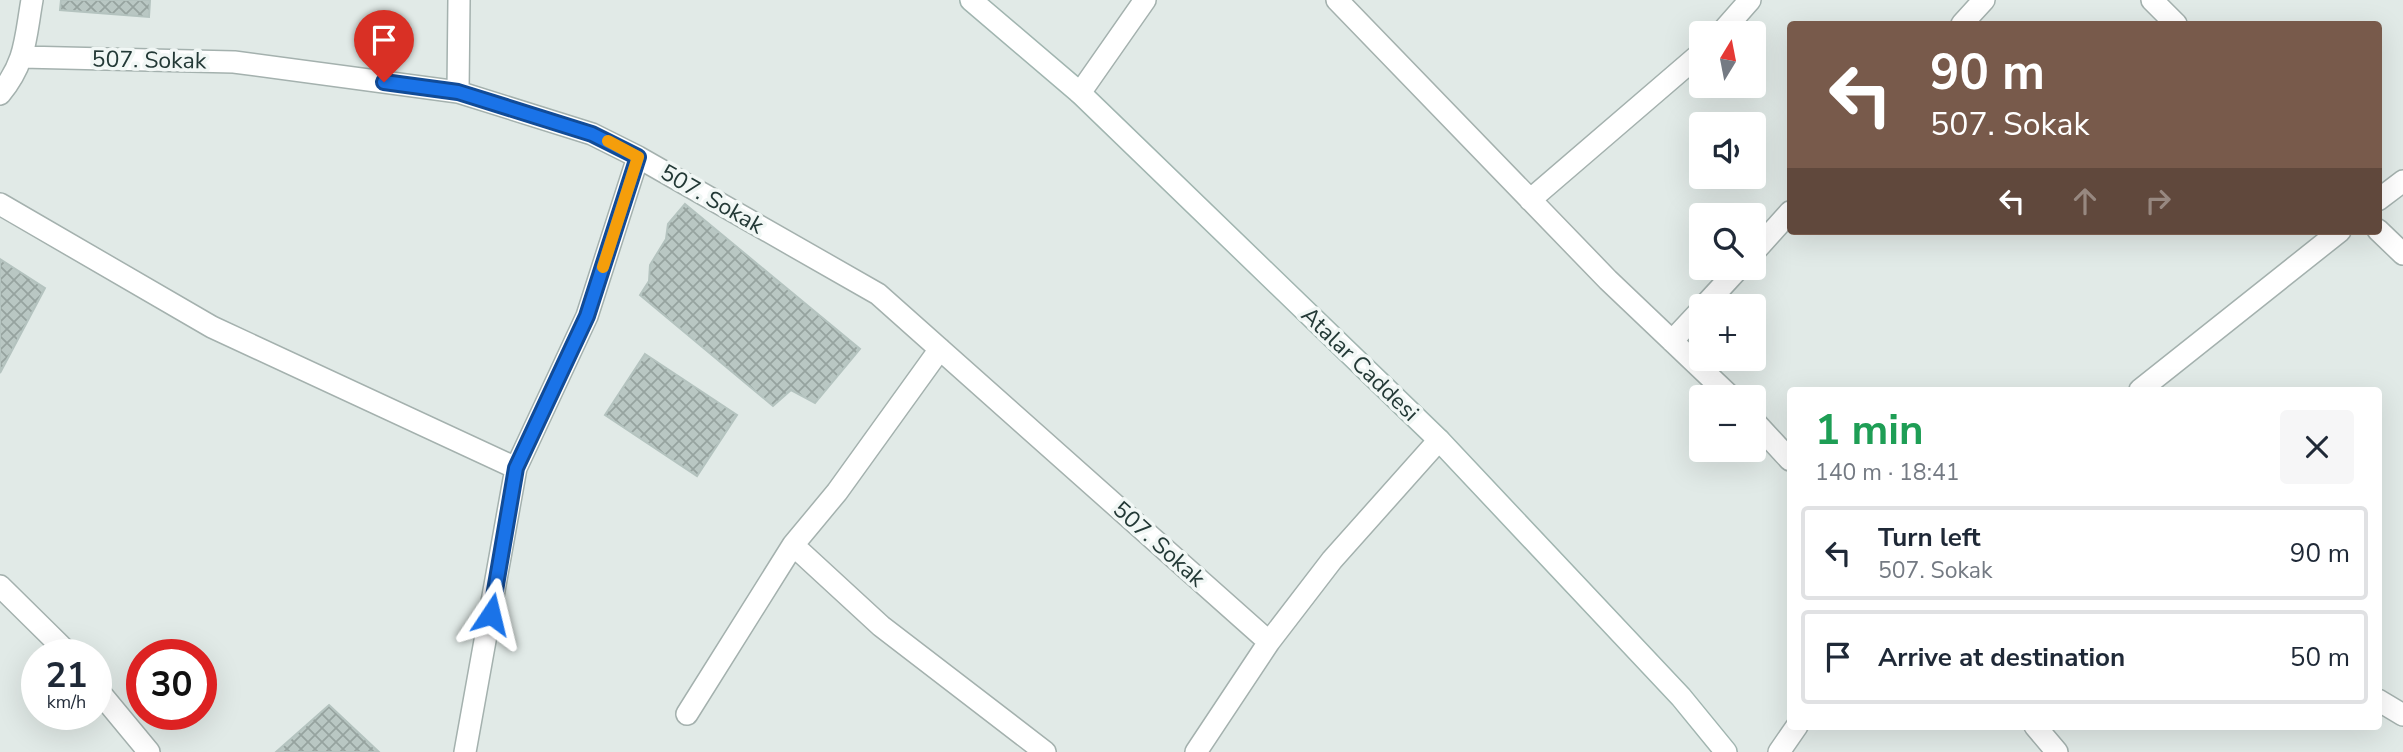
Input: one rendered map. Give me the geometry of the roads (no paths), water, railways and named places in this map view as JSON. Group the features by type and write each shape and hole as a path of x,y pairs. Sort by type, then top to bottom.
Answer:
{"street":[{"path":"0,94 16,75 22,57 32,0"},
{"path":"458,0 458,92"},
{"name":"Atalar Caddesi","path":"971,0 1080,93 1439,440 1681,697 1726,752"},
{"path":"1080,93 1145,0"},
{"path":"1337,0 1608,279 1718,385"},
{"path":"1732,21 1750,0"},
{"path":"1965,21 1984,0"},
{"path":"2152,0 2173,21"},
{"name":"507. Sokak","path":"22,57 234,62 458,92 592,134 638,157 878,295 1269,642"},
{"path":"1530,200 1689,63"},
{"path":"465,752 516,468 587,316 638,157"},
{"path":"2382,197 2403,181"},
{"path":"0,204 212,327 516,468"},
{"path":"1766,239 1787,215"},
{"path":"2382,234 2403,254"},
{"path":"2144,387 2335,235"},
{"path":"1716,294 1729,280"},
{"path":"1672,341 1689,323"},
{"path":"687,714 793,545 837,492 940,349"},
{"path":"1766,434 1787,457"},
{"path":"1196,752 1269,642 1332,560 1439,440"},
{"path":"793,545 881,626 1045,752"},
{"path":"0,586 54,639"},
{"path":"2382,702 2403,715"},
{"path":"112,707 149,752"},
{"path":"1779,752 1794,730"},
{"path":"2038,730 2057,752"}]}
